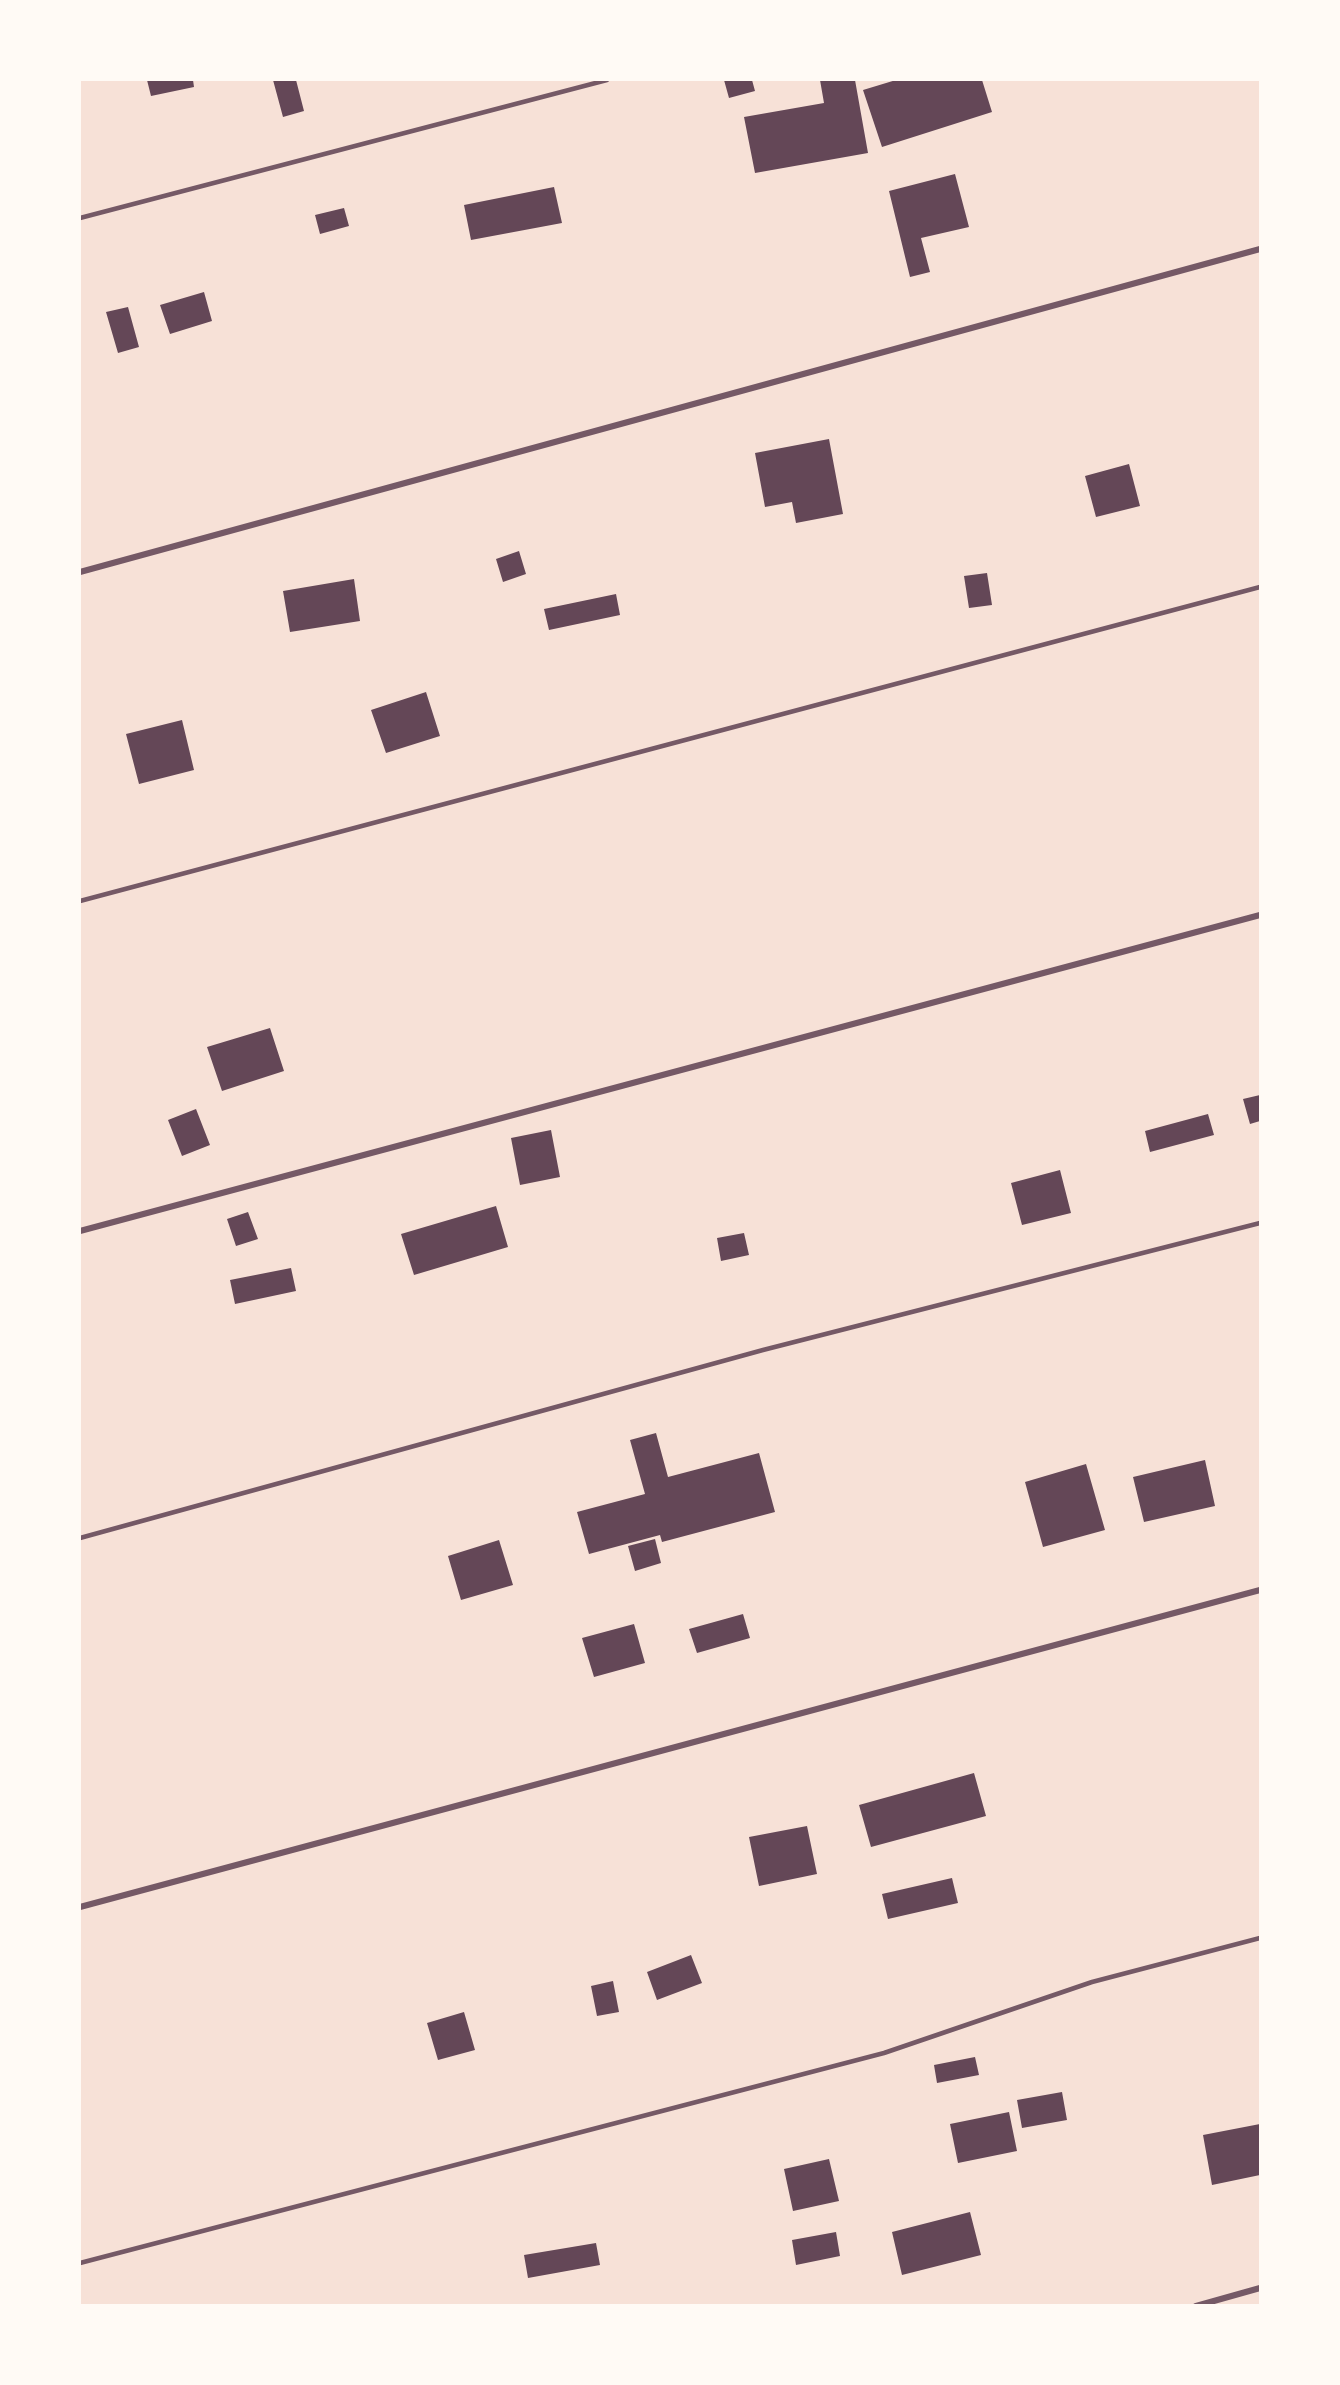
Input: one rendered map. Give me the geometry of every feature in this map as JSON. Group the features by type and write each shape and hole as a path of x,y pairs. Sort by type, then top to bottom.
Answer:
{"street":[{"path":"80,572 1260,249"},
{"path":"80,1231 1260,915"},
{"path":"80,1907 1260,1590"},
{"path":"1196,2306 1260,2288"}],"lane":[{"path":"80,219 607,80"},
{"path":"80,901 1260,587"},
{"path":"80,1538 763,1350 1260,1223"},
{"path":"80,2263 884,2053 1092,1982 1260,1938"}],"building":[{"path":"147,80 193,80 194,87 151,96"},
{"path":"273,80 296,80 304,111 283,117"},
{"path":"724,80 752,80 755,91 729,98"},
{"path":"820,80 855,80 868,153 755,173 744,117 824,103"},
{"path":"896,80 982,80 992,112 882,147 863,90"},
{"path":"955,174 969,227 921,238 930,272 910,277 889,191"},
{"path":"554,187 562,223 471,240 464,205"},
{"path":"344,208 349,226 320,234 315,215"},
{"path":"204,292 212,321 170,334 160,305"},
{"path":"128,307 139,347 118,353 106,312"},
{"path":"829,439 843,514 796,523 792,502 765,507 755,453"},
{"path":"1129,464 1140,506 1096,517 1085,476"},
{"path":"519,551 526,574 503,582 496,559"},
{"path":"987,573 992,605 969,608 964,576"},
{"path":"354,579 360,621 290,632 283,591"},
{"path":"616,594 620,615 549,630 544,609"},
{"path":"426,692 440,736 386,753 371,710"},
{"path":"182,720 194,770 139,784 126,734"},
{"path":"270,1028 284,1071 222,1091 207,1047"},
{"path":"1260,1095 1260,1121 1250,1124 1243,1099"},
{"path":"196,1109 210,1145 182,1156 168,1120"},
{"path":"1208,1114 1214,1135 1150,1152 1145,1131"},
{"path":"551,1130 560,1177 520,1185 511,1138"},
{"path":"1060,1170 1071,1213 1022,1225 1011,1183"},
{"path":"496,1206 508,1247 414,1275 401,1234"},
{"path":"248,1212 258,1239 236,1246 227,1219"},
{"path":"744,1233 749,1255 721,1261 717,1238"},
{"path":"291,1268 296,1291 235,1304 230,1280"},
{"path":"656,1433 668,1477 759,1453 775,1512 662,1542 660,1535 589,1554 577,1512 645,1494 630,1440"},
{"path":"1205,1460 1215,1506 1144,1522 1133,1477"},
{"path":"1086,1464 1105,1530 1043,1547 1025,1482"},
{"path":"655,1539 661,1563 635,1571 628,1546"},
{"path":"499,1540 513,1585 461,1600 448,1556"},
{"path":"743,1614 750,1638 697,1653 689,1629"},
{"path":"634,1624 645,1663 594,1677 582,1638"},
{"path":"974,1773 986,1816 871,1847 859,1805"},
{"path":"807,1826 817,1874 759,1886 749,1837"},
{"path":"952,1878 958,1903 888,1919 882,1894"},
{"path":"691,1955 702,1983 657,2000 647,1972"},
{"path":"613,1981 619,2012 597,2016 591,1986"},
{"path":"464,2012 475,2050 438,2060 427,2023"},
{"path":"975,2057 979,2075 937,2083 934,2065"},
{"path":"1062,2092 1067,2120 1022,2128 1017,2100"},
{"path":"1009,2112 1017,2151 958,2163 950,2124"},
{"path":"1260,2124 1260,2175 1212,2185 1203,2135"},
{"path":"829,2159 839,2201 793,2211 784,2169"},
{"path":"970,2212 981,2255 902,2275 892,2232"},
{"path":"836,2232 840,2256 796,2265 792,2240"},
{"path":"596,2243 600,2265 528,2278 524,2255"}]}
